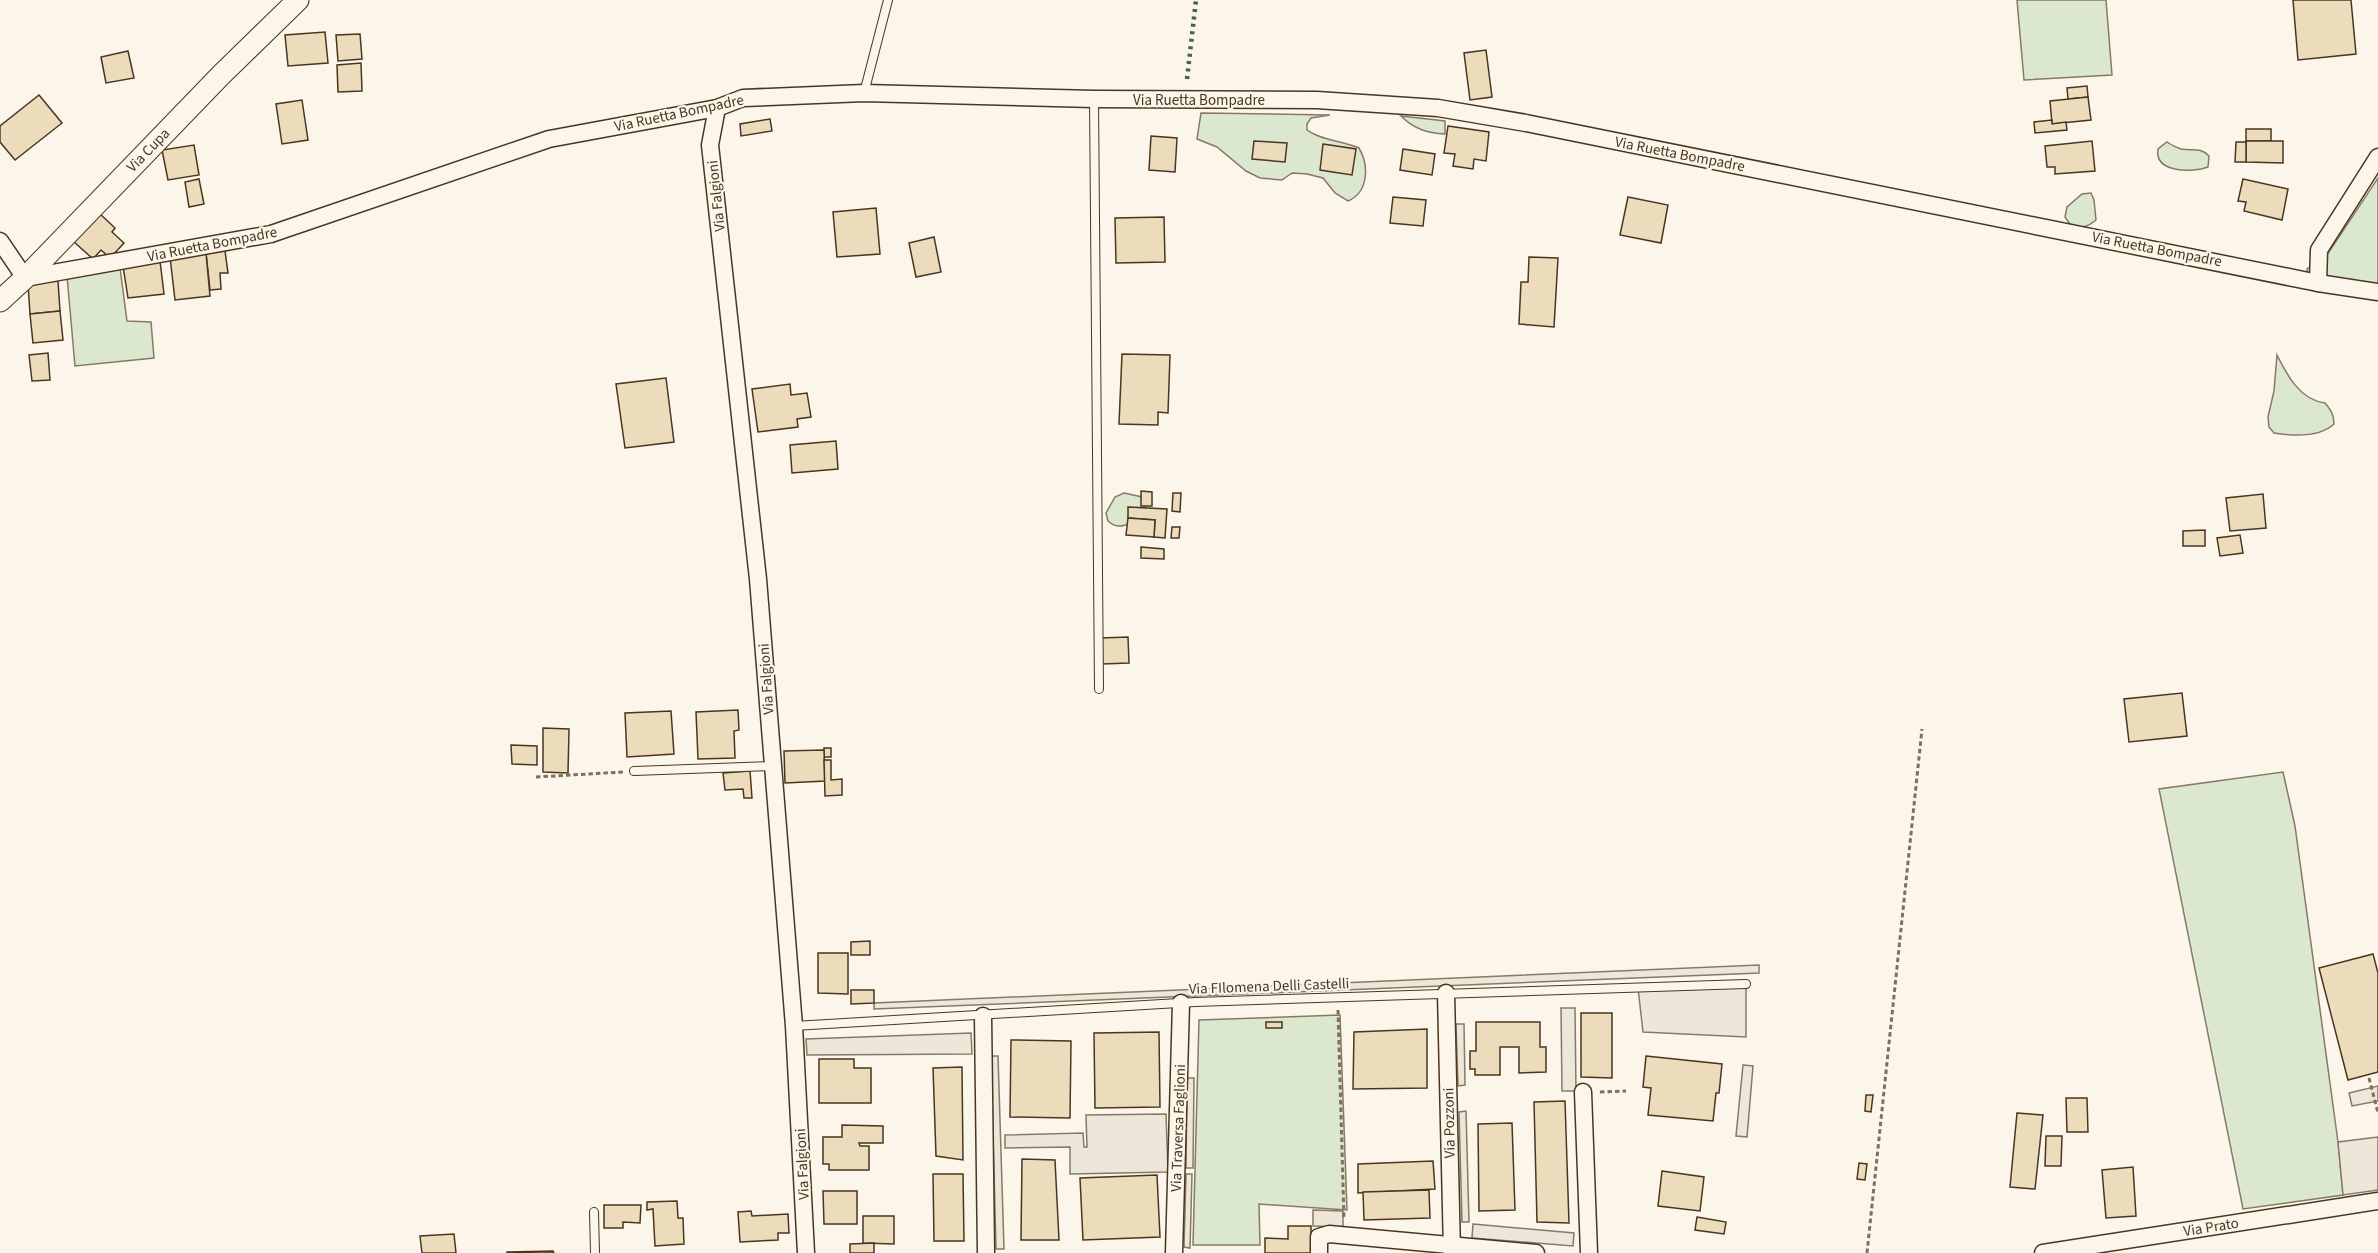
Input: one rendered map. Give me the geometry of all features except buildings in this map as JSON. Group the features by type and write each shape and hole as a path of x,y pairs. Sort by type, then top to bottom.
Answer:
{"street":[{"name":"Via Cupa","path":"0,301 221,75 298,0"},
{"name":"Via Ruetta Bompadre","path":"25,278 271,234 549,139 717,108 744,98 864,93 1094,99 1317,100 1438,108 1572,132 2318,283 2378,292"},
{"name":"Via Falgioni","path":"717,108 710,145 758,579 794,1026 806,1253"},
{"path":"2318,283 2319,250 2378,157"},
{"path":"0,241 25,278"},
{"name":"Via Pozzoni","path":"1446,993 1452,1249"},
{"name":"Via Traversa Faglioni","path":"1174,1253 1181,1003"},
{"path":"983,1016 986,1253"},
{"path":"1584,1092 1589,1253"},
{"name":"Via Prato","path":"2043,1253 2378,1201"},
{"path":"1319,1247 1319,1237 1329,1234 1452,1249 1536,1253"}],"lane":[{"path":"864,93 888,0"},
{"path":"1094,99 1099,689"},
{"path":"634,771 773,766"},
{"name":"Via FIlomena Delli Castelli","path":"794,1026 1338,996 1746,984"},
{"path":"594,1212 595,1253"}],"path":[{"path":"1867,1253 1922,729"},
{"path":"536,777 634,771"},
{"path":"1338,996 1344,1236"},
{"path":"2369,1078 2378,1113"},
{"path":"1584,1092 1626,1091"}],"green space":[{"path":"2017,0 2106,0 2112,75 2024,80"},
{"path":"1201,113 1330,115 1311,118 1307,124 1307,130 1318,136 1359,148 1365,170 1363,185 1355,197 1348,201 1335,193 1323,178 1292,173 1282,180 1260,178 1246,171 1217,147 1197,139"},
{"path":"1401,116 1445,121 1445,134 1421,130"},
{"path":"2167,142 2181,149 2200,150 2206,153 2209,156 2208,167 2185,170 2168,167 2158,157 2158,149"},
{"path":"2378,178 2378,286 2307,274 2307,269 2327,255"},
{"path":"2091,193 2096,220 2085,226 2072,227 2065,217 2067,207 2082,194"},
{"path":"120,268 127,321 151,322 154,358 75,366 67,276"},
{"path":"2277,355 2301,392 2316,401 2325,403 2330,410 2334,424 2328,429 2313,434 2289,435 2274,433 2269,427 2268,417 2274,391"},
{"path":"1124,493 1142,497 1147,511 1128,524 1113,525 1108,521 1106,513 1115,497"},
{"path":"2283,772 2295,826 2338,1142 2343,1195 2243,1209 2159,789"},
{"path":"1340,1015 1347,1210 1259,1204 1260,1245 1193,1245 1199,1020"}],"shaded area":[{"path":"1759,965 1759,973 874,1009 874,1003"},
{"path":"1746,984 1746,1037 1643,1032 1638,988"},
{"path":"1561,1008 1575,1008 1576,1091 1562,1091"},
{"path":"1456,1024 1464,1024 1465,1085 1458,1086"},
{"path":"971,1033 972,1054 807,1055 806,1039"},
{"path":"991,1056 998,1056 1004,1249 996,1249"},
{"path":"1743,1065 1753,1066 1747,1137 1736,1136"},
{"path":"1187,1078 1194,1078 1193,1168 1186,1168"},
{"path":"2378,1086 2378,1101 2352,1106 2349,1093"},
{"path":"1466,1111 1469,1222 1462,1222 1459,1112"},
{"path":"1166,1114 1168,1172 1070,1174 1070,1147 1005,1148 1005,1135 1083,1133 1084,1147 1087,1147 1086,1115"},
{"path":"2378,1137 2378,1190 2343,1195 2338,1142"},
{"path":"1186,1174 1192,1174 1190,1248 1184,1247"},
{"path":"1313,1210 1343,1211 1343,1227 1313,1226"},
{"path":"1473,1224 1574,1233 1573,1246 1472,1238"}],"hedge":[{"path":"1187,79 1196,0"}]}
